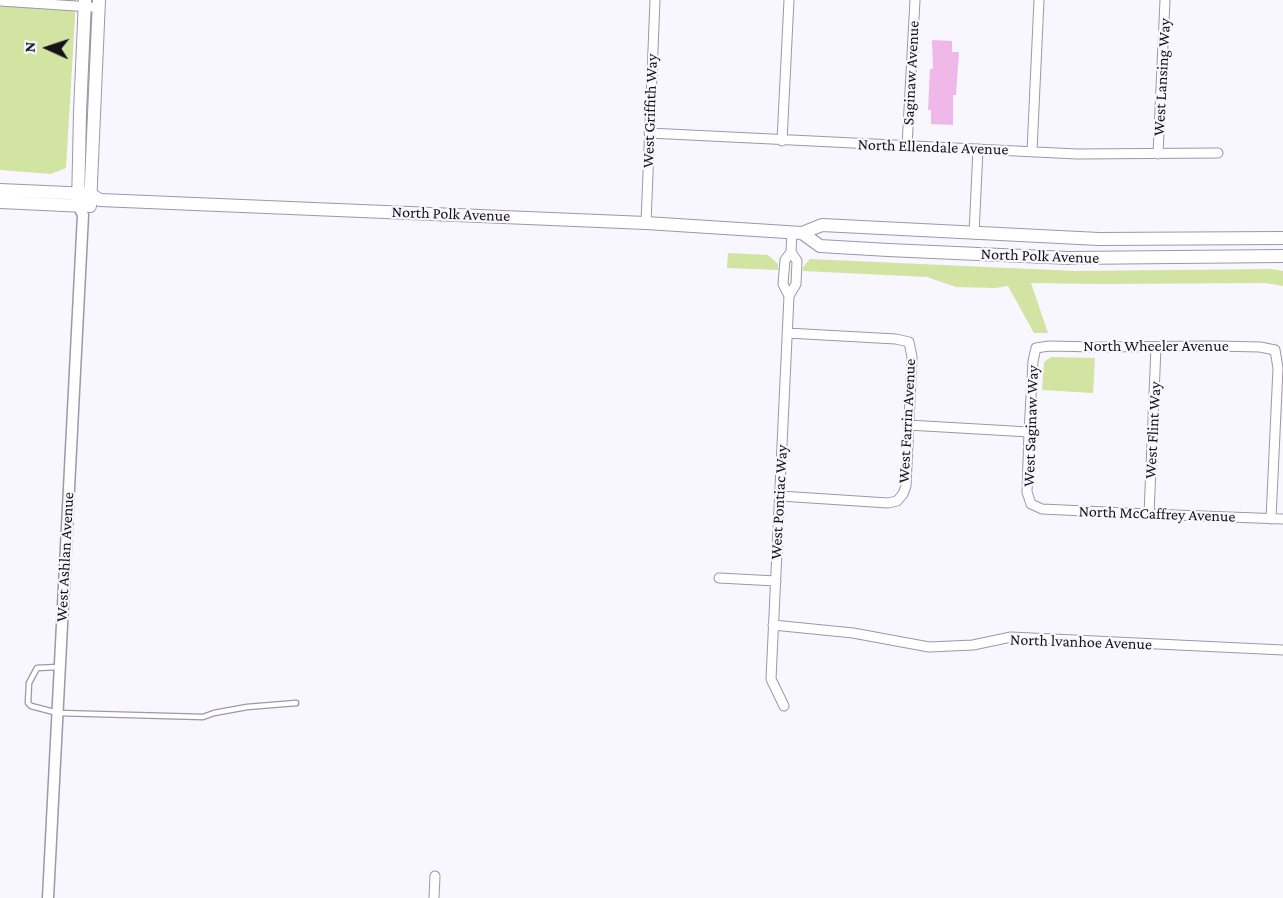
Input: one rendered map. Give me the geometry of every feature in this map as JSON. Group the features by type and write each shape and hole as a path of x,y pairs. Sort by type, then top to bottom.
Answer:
{"main road":[{"name":"West Ashlan Avenue","path":"85,3 80,112 86,202"},
{"name":"West Ashlan Avenue","path":"86,202 99,4"},
{"name":"North Polk Avenue","path":"0,190 86,202"},
{"name":"North Polk Avenue","path":"0,202 86,202 646,223 797,232 822,225 1099,239 1283,238"},
{"name":"North Polk Avenue","path":"797,232 820,246 888,250 1090,259 1283,256"}],"street":[{"name":"West Griffith Way","path":"646,223 655,0"},
{"path":"782,141 789,0"},
{"name":"Saginaw Avenue","path":"907,146 915,0"},
{"path":"1032,151 1039,0"},
{"name":"West Lansing Way","path":"1158,154 1165,0"},
{"path":"0,1 99,4"},
{"name":"North Ellendale Avenue","path":"649,133 1088,154 1218,153"},
{"path":"974,234 978,149"},
{"name":"West Ashlan Avenue","path":"48,898 86,202"},
{"name":"West Pontiac Way","path":"784,706 771,679 789,296 783,284 785,260 791,252 797,232"},
{"name":"West Farrin Avenue","path":"780,496 888,502 897,501 900,498 906,486 912,357 909,342 896,339 787,333"},
{"name":"North Wheeler Avenue","path":"1036,348 1049,346 1260,346 1275,350 1278,368 1271,519"},
{"name":"West Flint Way","path":"1149,514 1156,347"},
{"name":"West Saginaw Way","path":"1031,504 1027,492 1033,361 1036,348"},
{"path":"908,425 1029,432"},
{"name":"North McCaffrey Avenue","path":"1031,504 1041,509 1283,519"},
{"path":"719,578 776,581"},
{"name":"North lvanhoe Avenue","path":"773,626 853,633 929,646 973,645 1011,637 1283,650"},
{"path":"434,898 435,876"}],"lane":[{"path":"60,668 37,668 28,683 29,704 57,713 203,717 214,712 247,707 296,703"}],"green space":[{"path":"0,0 76,0 66,168 51,174 0,170"},
{"path":"728,253 768,255 778,264 778,270 727,268"},
{"path":"810,259 1075,271 1272,269 1283,271 1283,286 1266,283 1031,283 1048,333 1034,333 1008,286 956,287 927,277 803,271 803,267"},
{"path":"1051,357 1095,358 1093,393 1042,390 1044,362"}],"building":[{"path":"932,40 952,41 952,52 959,52 956,95 953,95 953,125 931,124 931,110 928,110 930,69 933,69"}]}
